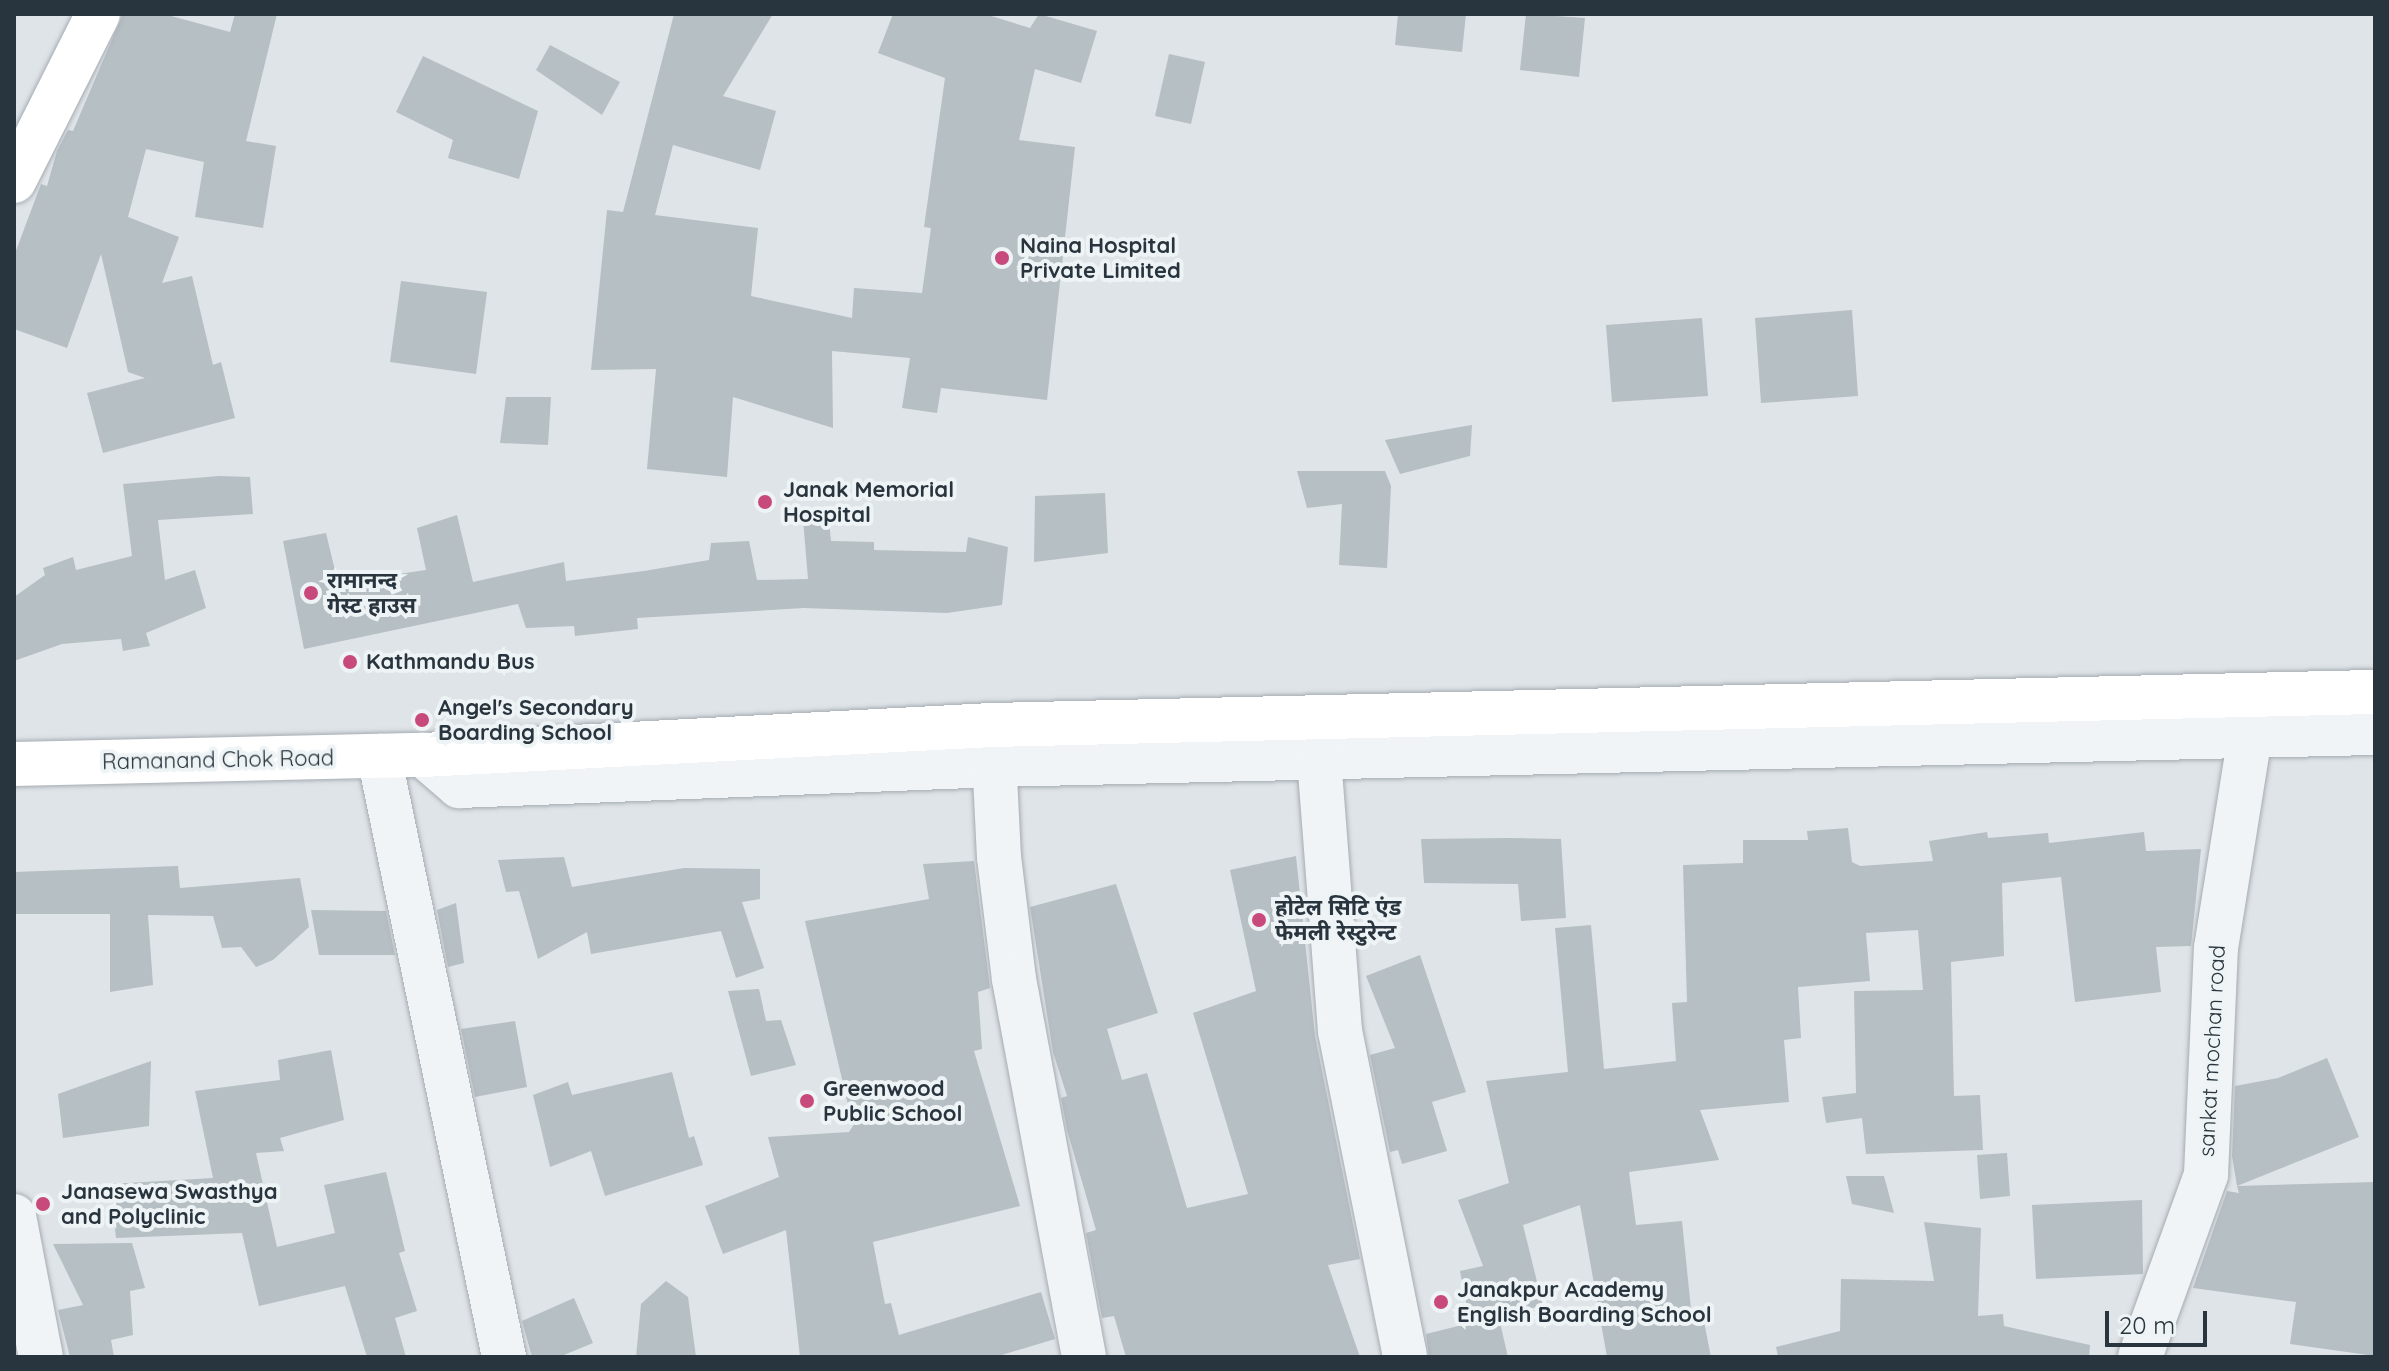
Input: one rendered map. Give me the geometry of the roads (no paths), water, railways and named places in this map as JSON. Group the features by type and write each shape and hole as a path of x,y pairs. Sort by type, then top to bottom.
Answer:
{"main road":[{"path":"14,181 98,14"},
{"name":"Ramanand Chok Road","path":"14,764 994,745 2375,692"}],"street":[{"path":"1084,1357 1014,979 994,745 1319,758 2375,733"},
{"name":"sankat mochan road","path":"2140,1357 2206,1175 2216,948 2250,736"},
{"path":"379,756 504,1357"},
{"path":"1319,758 1340,1031 1405,1357"},
{"path":"14,1216 41,1357"}],"place":[{"name":"Naina Hospital Private Limited","path":"1002,258"},
{"name":"Janak Memorial Hospital","path":"765,502"},
{"name":"रामानन्द गेस्ट हाउस","path":"311,593"},
{"name":"Kathmandu Bus","path":"350,662"},
{"name":"Angel's Secondary Boarding School","path":"422,720"},
{"name":"होटेल सिटि एंड फेमली रेस्टुरेन्ट","path":"1259,920"},
{"name":"Greenwood Public School","path":"807,1101"},
{"name":"Janasewa Swasthya and Polyclinic","path":"43,1204"},
{"name":"Janakpur Academy English Boarding School","path":"1441,1302"}]}
